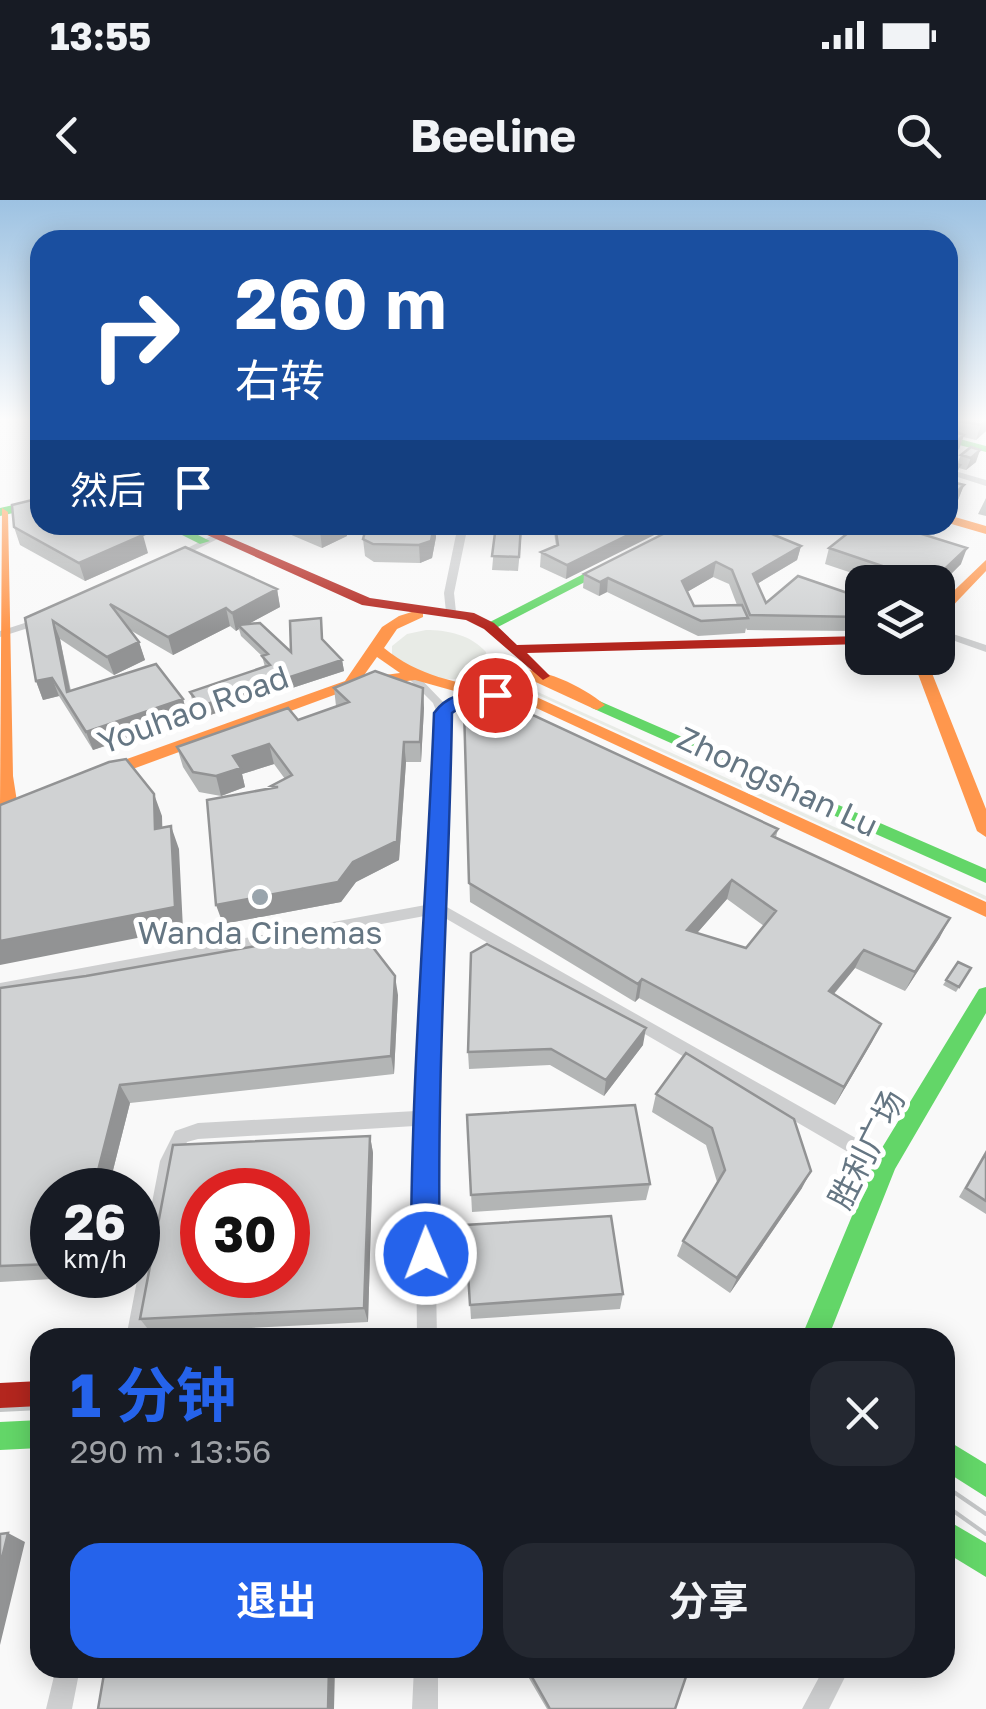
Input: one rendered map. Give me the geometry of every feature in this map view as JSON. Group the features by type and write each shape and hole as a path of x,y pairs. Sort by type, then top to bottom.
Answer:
{"street":[{"path":"11,808 6,776 1,512 30,505"},
{"path":"958,522 986,530"},
{"path":"199,535 362,605 444,612 489,626 536,672 574,694"},
{"path":"206,535 212,539"},
{"path":"154,567 220,535"},
{"path":"444,612 460,535"},
{"path":"489,626 635,553"},
{"path":"955,596 986,564"},
{"path":"362,605 384,659 412,676 438,702 443,713 438,908 424,1118 427,1328"},
{"path":"350,684 395,622 444,612"},
{"path":"2,634 48,618"},
{"path":"955,638 986,649"},
{"path":"514,649 845,640"},
{"path":"545,706 501,685 494,674 505,668 574,694"},
{"path":"925,675 986,831"},
{"path":"412,676 545,706"},
{"name":"Youhao Road","path":"85,780 350,684 412,676"},
{"name":"Zhongshan Lu","path":"574,694 986,876"},
{"path":"443,713 450,704 462,699 517,698"},
{"name":"Zhongshan Lu","path":"545,706 986,910"},
{"path":"0,989 438,908 885,1164"},
{"name":"胜利广场","path":"818,1328 885,1164 986,996"},
{"path":"138,1328 169,1161 182,1136 198,1131 424,1118"},
{"path":"0,1397 30,1395"},
{"path":"0,1436 30,1434"},
{"path":"955,1461 986,1482"},
{"path":"955,1541 986,1561"},
{"path":"59,1709 66,1678"},
{"path":"425,1709 426,1678"},
{"path":"815,1709 832,1678"}],"shaded area":[{"path":"426,630 451,632 473,641 486,652 484,665 461,678 438,678 392,656 392,646 407,634"},
{"path":"516,685 986,896 986,900"}],"building":[{"path":"30,500 30,535 143,535 79,563 14,527 12,505"},
{"path":"364,535 432,535 431,541 419,545 373,544 363,539"},
{"path":"495,535 520,535 519,557 492,556"},
{"path":"556,535 628,535 567,565 541,552 558,545"},
{"path":"661,535 774,535 801,546 753,574 766,603 798,576 845,592 845,617 750,615 732,570 716,562 682,581 694,606 742,605 748,618 701,621 608,578 600,582 584,574"},
{"path":"845,535 925,535 967,548 949,565 879,565 829,548"},
{"path":"185,547 277,589 232,613 226,608 168,637 110,604 139,642 107,657 53,621 67,692 156,664 183,699 86,732 52,678 36,681 25,618"},
{"path":"321,618 322,639 342,660 201,706 190,692 270,665 262,656 268,654 238,625 260,623 291,652 290,621"},
{"path":"375,671 423,688 420,742 404,742 397,841 353,862 338,882 216,905 207,800 278,787 271,786 292,775 269,744 233,756 241,768 216,776 193,772 177,747 288,708 298,720 349,702 334,688"},
{"path":"464,708 520,709 778,829 772,836 950,918 915,972 864,950 829,991 881,1024 844,1087 642,979 638,984 469,883","holes":["732,880 776,911 746,948 687,930"]},
{"path":"126,759 154,794 155,829 171,826 175,907 0,941 0,805 109,762"},
{"path":"358,928 395,976 391,1056 120,1085 99,1168 30,1168 30,1265 0,1266 0,988"},
{"path":"487,944 646,1028 606,1080 551,1049 468,1052 471,953"},
{"path":"958,962 971,968 959,987 946,980"},
{"path":"686,1053 794,1119 811,1171 737,1278 683,1241 725,1170 712,1128 656,1094"},
{"path":"635,1105 650,1184 471,1195 467,1115"},
{"path":"370,1136 364,1308 140,1319 144,1298 160,1298 160,1214 173,1145"},
{"path":"986,1153 986,1201 966,1188"},
{"path":"611,1216 623,1294 470,1305 465,1225"},
{"path":"8,1533 0,1566 0,1534"},
{"path":"103,1678 329,1678 328,1709 98,1709"},
{"path":"533,1678 686,1678 675,1709 550,1709"}],"tram line":[{"path":"0,1410 30,1408"},
{"path":"955,1493 986,1514"},
{"path":"955,1512 986,1534"}],"traffic: fast":[{"path":"0,512 30,505"},
{"path":"190,535 204,541"},
{"path":"489,626 608,567"},
{"path":"597,705 986,876"},
{"path":"818,1328 885,1164 986,995"},
{"path":"0,1436 30,1434"},
{"path":"955,1461 986,1482"},
{"path":"955,1541 986,1561"}],"traffic: slow":[{"path":"2,512 5,776 9,808"},
{"path":"958,522 986,530"},
{"path":"955,596 986,564"},
{"path":"418,614 392,626 376,649 423,678 513,697"},
{"path":"350,684 376,649"},
{"path":"597,705 531,675 505,671 493,674 501,685 516,693 986,910"},
{"path":"926,675 986,831"},
{"path":"105,773 350,684 412,676"}],"traffic: jam":[{"path":"214,535 367,602 469,616 489,626 543,676"},
{"path":"514,649 845,640"},
{"path":"0,1397 30,1396"}],"place":[{"name":"Wanda Cinemas","path":"260,897"}],"route":[{"path":"426,1254 424,1118 438,908 443,713 450,704 462,699 495,695"}]}
